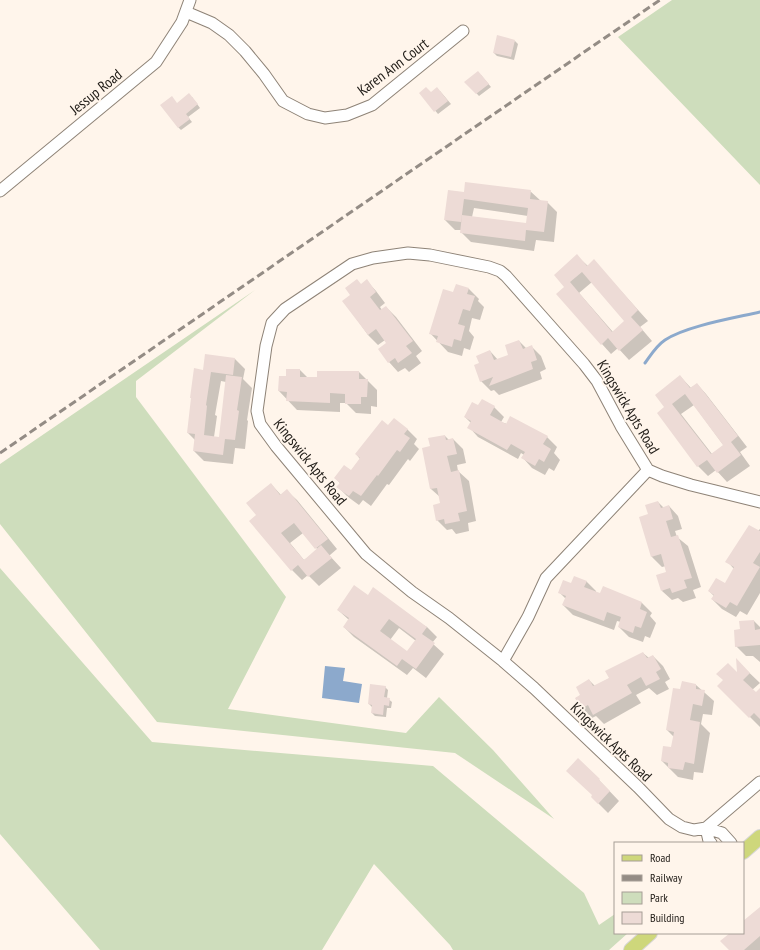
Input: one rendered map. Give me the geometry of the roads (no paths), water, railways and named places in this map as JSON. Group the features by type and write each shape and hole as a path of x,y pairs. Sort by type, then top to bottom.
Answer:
{"main road":[{"path":"744,851 760,837"},
{"path":"631,950 649,934"}],"street":[{"name":"Jessup Road","path":"0,191 156,62 182,22 190,0"},
{"name":"Karen Ann Court","path":"186,12 212,23 229,35 255,62 283,101 308,114 325,118 347,116 372,105 463,32"},
{"name":"Kingswick Apts Road","path":"730,842 722,832 706,828 694,830 682,827 669,819 638,787 534,688 503,661 449,618 412,592 366,554 276,446 260,424 257,411 266,346 272,323 285,309 352,264 373,258 408,253 430,255 489,267 500,271 584,364 597,381 621,426 648,470 691,485 760,502"},
{"name":"Kingswick Apts Road","path":"503,661 528,617 546,578 648,470"},
{"path":"710,842 706,828 760,782"}],"water":[{"path":"325,666 345,668 343,681 362,684 359,703 322,698"}],"waterway":[{"path":"645,363 659,345 674,335 711,323 760,312"}],"railway":[{"path":"0,453 660,0"}]}
